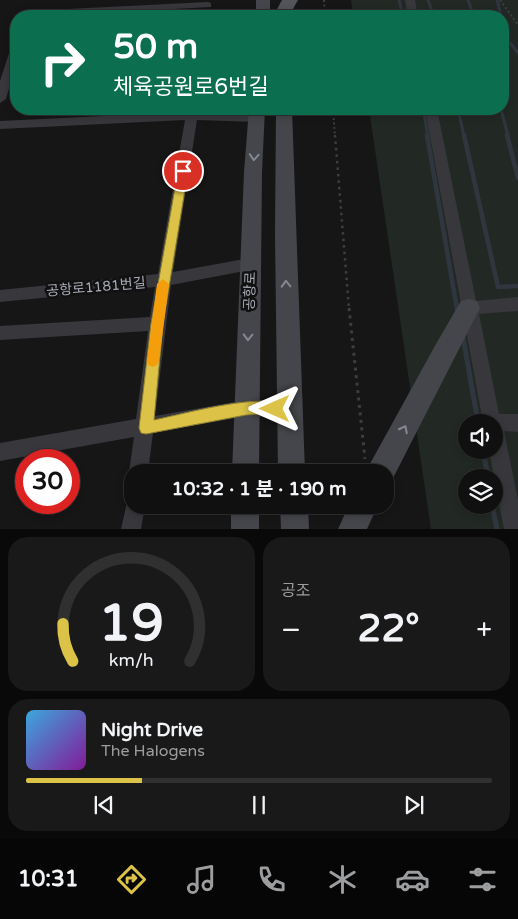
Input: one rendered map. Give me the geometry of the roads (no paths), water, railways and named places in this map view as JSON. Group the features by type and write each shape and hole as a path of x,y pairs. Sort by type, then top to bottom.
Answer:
{"main road":[{"name":"공항로","path":"245,464 256,115"},
{"path":"284,115 292,464"},
{"path":"376,464 469,308"},
{"path":"245,514 245,529"},
{"path":"294,514 295,529"},
{"path":"352,529 360,514"}],"street":[{"path":"96,10 209,2"},
{"path":"0,99 10,66"},
{"path":"0,125 161,115"},
{"path":"140,464 157,324 193,115"},
{"path":"432,115 490,414"},
{"name":"공항로1181번길","path":"0,296 164,280 250,264"},
{"path":"469,308 518,304"},
{"path":"0,333 157,324"},
{"path":"0,452 146,428 246,408 290,409"},
{"path":"503,422 518,423"},
{"path":"501,459 515,524"},
{"path":"131,529 134,514"}],"waterway":[{"path":"399,0 402,10"},
{"path":"428,0 432,10"},
{"path":"468,0 472,10"},
{"path":"497,0 500,10"},
{"path":"509,42 518,53"},
{"path":"424,115 428,136"},
{"path":"459,115 464,136"},
{"path":"503,115 508,136"},
{"path":"427,135 457,309"},
{"path":"464,135 498,287 518,286"},
{"path":"507,135 518,178"},
{"path":"457,308 458,312"},
{"path":"463,337 477,414"},
{"path":"485,459 486,469"},
{"path":"494,514 497,529"}]}
